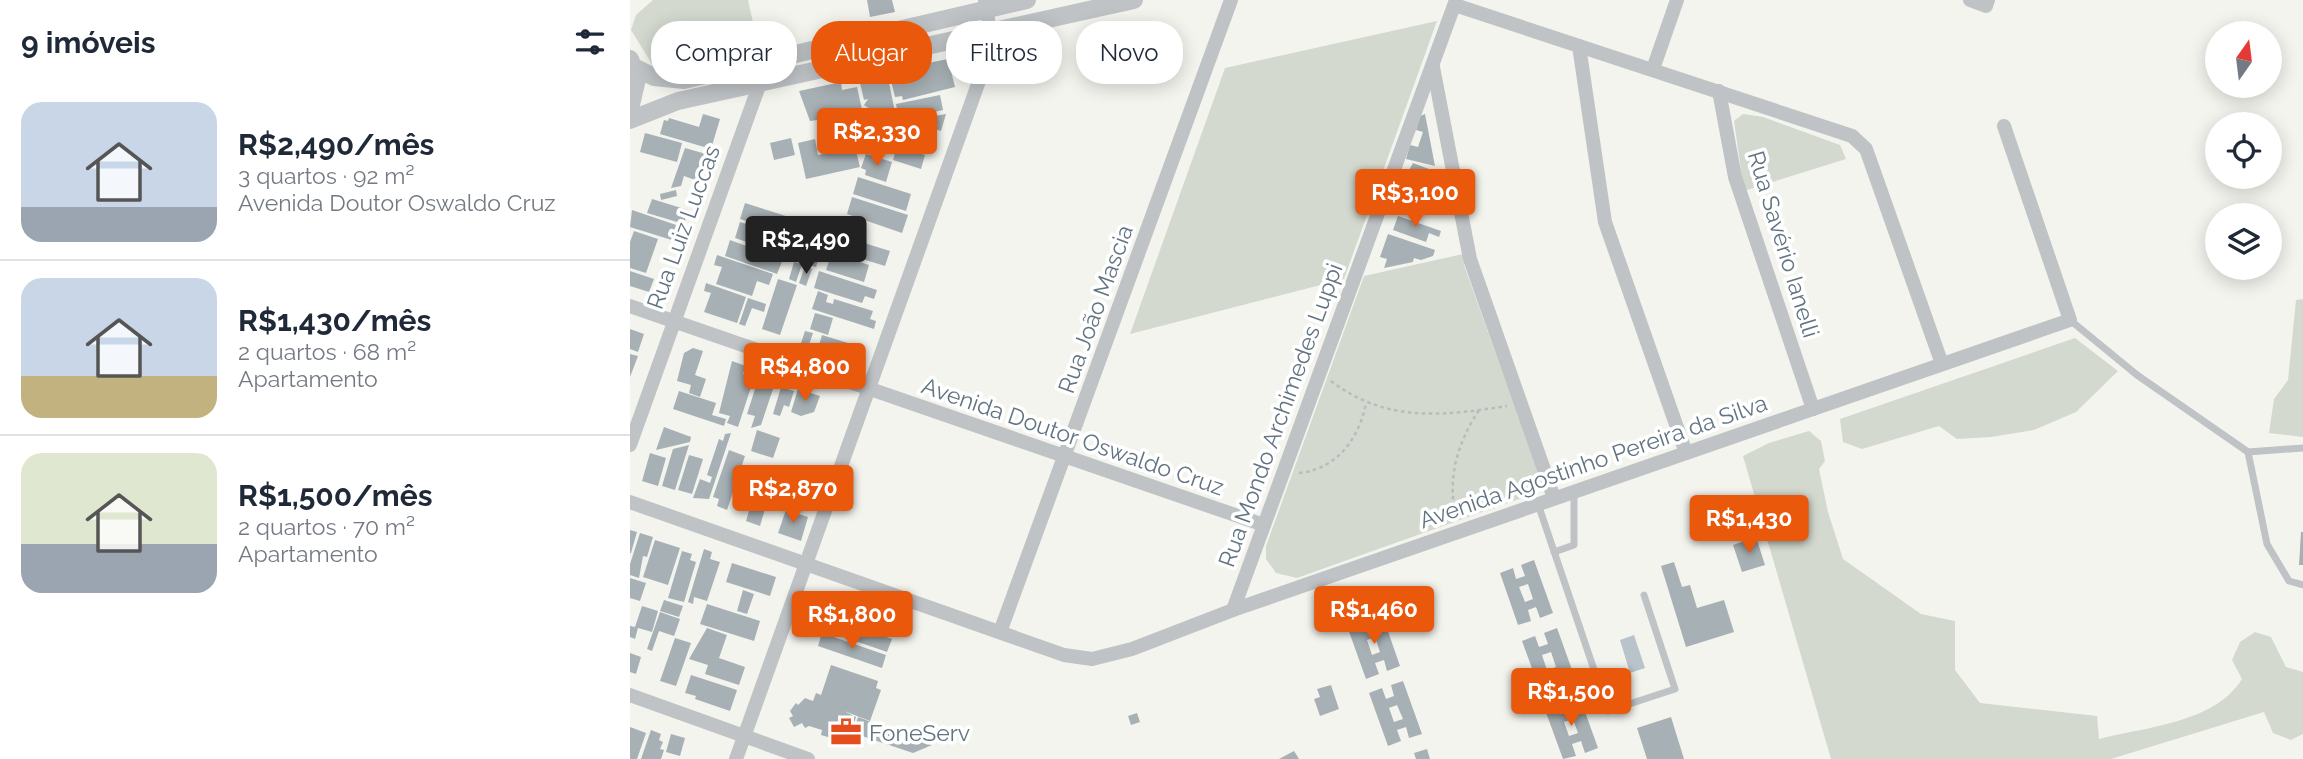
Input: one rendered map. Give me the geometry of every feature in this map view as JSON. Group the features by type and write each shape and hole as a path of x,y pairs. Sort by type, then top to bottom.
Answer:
{"street":[{"path":"797,55 987,4 1027,0"},
{"path":"1043,21 1133,0"},
{"name":"Rua João Mascia","path":"1000,632 1231,0"},
{"path":"1653,69 1677,0"},
{"path":"1970,0 1987,3"},
{"path":"1456,2 1580,46 1837,128 1852,136 1866,149 1942,364"},
{"name":"Rua Mondo Archimedes Luppi","path":"1233,610 1456,2"},
{"path":"797,75 946,43"},
{"path":"1580,46 1605,222 1686,453"},
{"path":"631,63 651,72"},
{"path":"630,109 636,92 631,63"},
{"path":"1433,66 1470,259 1554,498"},
{"path":"630,120 678,101 755,84"},
{"name":"Rua Luiz Luccas","path":"630,444 760,84"},
{"path":"736,759 979,84"},
{"name":"Rua Savério Ianelli","path":"1719,91 1735,177 1813,409"},
{"path":"2004,126 2070,320"},
{"name":"Avenida Doutor Oswaldo Cruz","path":"630,306 1264,525"},
{"name":"Avenida Agostinho Pereira da Silva","path":"630,502 1065,655 1092,659 1132,649 1233,610 2070,320"},
{"path":"630,695 808,759"}],"lane":[{"path":"2070,320 2137,375 2248,452 2303,448"},
{"path":"2248,452 2267,544 2289,581 2303,585"},
{"path":"1554,552 1574,545 1574,491"},
{"path":"1538,504 1608,711 1675,689 1644,595"}],"path":[{"path":"1320,372 1349,395 1366,403 1411,415 1434,416 1521,403"},
{"path":"1283,472 1319,470 1344,451 1362,423 1366,403"},
{"path":"1461,531 1454,500 1454,468 1459,447 1479,410"}],"shaded area":[{"path":"653,0 748,0 753,21 651,21 651,62 631,30 636,15"},
{"path":"1437,21 1344,279 1130,334 1225,68"},
{"path":"1743,114 1763,117 1840,145 1846,159 1744,191 1734,121"},
{"path":"1463,254 1464,265 1539,475 1535,490 1530,495 1297,578 1276,573 1266,559 1266,546 1364,276"},
{"path":"2303,299 2303,437 2269,433 2274,399 2288,380 2296,300"},
{"path":"2075,338 2118,371 2076,412 2034,430 1991,437 1957,439 1939,426 1862,449 1843,442 1840,419"},
{"path":"1809,431 1821,441 1825,461 1819,469 1828,512 1843,559 1921,614 1955,621 1955,670 1980,703 2097,716 2099,739 2178,721 2215,705 2230,694 2242,679 2232,660 2240,642 2255,632 2271,637 2286,667 2303,672 2303,734 2291,740 2273,733 2264,712 2111,759 1831,759 1743,456 1769,443"},
{"path":"1634,635 1645,668 1630,673 1620,640"}],"building":[{"path":"867,0 892,0 895,12 870,17"},
{"path":"946,59 946,84 954,84 955,87 903,100 902,96 895,97 892,84 932,84 932,62"},
{"path":"832,84 841,84 842,90 857,87 863,114 810,121 799,91"},
{"path":"860,84 889,84 895,112 886,124 880,119 881,116 864,105 868,99 864,100"},
{"path":"940,95 943,110 899,120 896,104"},
{"path":"703,114 720,119 711,149 660,134 664,120 668,121 669,118 699,127"},
{"path":"946,114 941,131 931,128 935,116"},
{"path":"1425,114 1435,166 1406,159 1410,145 1418,147 1423,132 1416,130 1420,116"},
{"path":"859,118 883,130 875,142 870,137 864,139"},
{"path":"853,120 857,137 847,139 849,144 863,141 865,150 856,151 860,167 806,179 798,143 815,139 818,155 840,150 839,143 821,146 817,127"},
{"path":"910,125 933,132 927,152 904,141"},
{"path":"645,133 682,143 677,162 640,152"},
{"path":"791,138 795,155 774,160 770,143"},
{"path":"897,146 925,155 921,169 893,160"},
{"path":"685,148 706,154 698,181 684,176 681,186 671,188"},
{"path":"866,154 892,162 886,182 865,175 866,170 861,168"},
{"path":"1413,163 1437,172 1434,188 1405,177"},
{"path":"858,177 911,194 906,211 853,194"},
{"path":"1399,179 1436,191 1430,208 1401,198 1402,193 1396,191"},
{"path":"676,190 677,196 661,200 660,194"},
{"path":"852,197 908,215 902,233 847,214"},
{"path":"652,199 688,210 684,224 647,213"},
{"path":"745,203 789,217 784,233 740,219"},
{"path":"632,210 682,227 678,242 630,227"},
{"path":"1398,216 1441,231 1439,237 1429,233 1426,242 1393,230"},
{"path":"740,222 776,234 771,250 735,238"},
{"path":"806,224 826,230 822,240 841,246 838,253 801,242"},
{"path":"634,231 658,239 646,273 630,268 630,242"},
{"path":"1388,234 1435,250 1433,256 1421,260 1414,258 1413,262 1384,268 1387,259 1380,257"},
{"path":"848,238 890,251 885,266 843,253"},
{"path":"730,240 783,259 777,274 725,256"},
{"path":"802,244 809,246 804,262 797,261"},
{"path":"811,247 821,250 816,267 806,264"},
{"path":"832,253 869,265 864,282 826,270"},
{"path":"717,255 773,274 769,285 757,281 752,296 716,284 722,267 714,265"},
{"path":"794,262 802,264 796,282 789,279"},
{"path":"805,266 812,269 806,286 799,283"},
{"path":"630,271 654,279 649,292 630,286"},
{"path":"819,271 877,290 874,299 865,296 862,303 814,288"},
{"path":"778,279 797,285 780,335 762,329"},
{"path":"706,283 746,297 737,323 704,312 711,293 704,291"},
{"path":"818,291 828,295 826,302 833,304 834,299 873,311 870,319 876,321 874,329 812,309"},
{"path":"748,298 766,304 764,312 752,308 745,326 739,324"},
{"path":"815,313 833,318 828,335 810,329"},
{"path":"630,329 644,334 638,352 630,349"},
{"path":"805,331 813,333 807,351 799,349"},
{"path":"822,335 861,347 858,358 853,356 851,363 817,352"},
{"path":"693,348 703,351 695,375 706,379 700,397 689,393 691,385 677,381 684,353"},
{"path":"630,354 638,356 630,377"},
{"path":"732,361 746,366 743,374 754,378 738,427 727,423 730,416 719,413"},
{"path":"758,380 774,386 761,425 751,428 755,416 747,414"},
{"path":"781,387 794,391 789,407 784,405 780,416 773,414"},
{"path":"798,389 820,396 814,412 801,416 791,412"},
{"path":"679,391 716,403 712,415 726,419 724,426 673,409"},
{"path":"664,427 691,437 690,442 656,450"},
{"path":"757,430 780,438 773,458 751,451"},
{"path":"731,433 709,499 693,498 700,479 710,483 712,477 707,475 719,439 723,441 725,434"},
{"path":"689,445 675,490 662,486 673,449"},
{"path":"729,450 745,456 727,510 717,506 719,499 713,497"},
{"path":"650,453 666,458 658,486 642,481"},
{"path":"689,455 703,459 692,494 678,490"},
{"path":"788,467 813,475 807,493 783,485"},
{"path":"753,498 767,502 760,526 746,521"},
{"path":"786,510 808,517 801,541 778,533"},
{"path":"630,530 637,532 631,553 630,553"},
{"path":"2301,532 2303,565 2299,565"},
{"path":"640,533 653,537 647,557 643,556 639,578 630,575 630,564"},
{"path":"1756,537 1765,565 1742,572 1733,545"},
{"path":"655,540 680,548 668,585 643,577"},
{"path":"704,549 712,552 710,559 720,562 707,601 694,597 693,604 688,602"},
{"path":"682,551 692,554 690,560 696,562 684,602 668,598"},
{"path":"1534,560 1553,613 1540,618 1536,607 1528,610 1531,621 1518,625 1500,573 1513,568 1516,579 1525,576 1521,565","holes":["1528,584 1533,599 1525,602 1519,587"]},
{"path":"1674,562 1682,587 1690,585 1697,608 1724,600 1734,632 1686,647 1661,566"},
{"path":"732,563 776,577 770,596 726,582"},
{"path":"630,578 646,583 640,601 630,598"},
{"path":"743,590 754,594 747,614 737,611"},
{"path":"664,600 683,606 679,617 660,611"},
{"path":"707,604 760,621 754,641 700,624"},
{"path":"642,606 658,611 652,632 638,628 635,639 630,637 630,626 635,627"},
{"path":"660,612 680,619 674,636 659,631 652,651 647,649"},
{"path":"1382,614 1400,666 1387,671 1384,660 1375,663 1379,674 1366,679 1347,626 1360,621 1364,632 1372,629 1369,618","holes":["1375,637 1380,652 1372,655 1367,640"]},
{"path":"828,617 892,639 887,652 824,630"},
{"path":"707,628 727,635 719,658 745,667 739,685 705,674 708,665 689,659"},
{"path":"1557,628 1576,681 1563,686 1559,675 1550,678 1554,689 1541,693 1522,641 1535,636 1539,647 1548,644 1544,633","holes":["1551,652 1556,667 1547,670 1542,655"]},
{"path":"822,633 886,655 882,668 818,646"},
{"path":"675,638 691,643 676,686 660,681"},
{"path":"630,653 641,657 636,674 630,672"},
{"path":"831,665 878,681 876,688 881,690 870,721 844,711 856,717 848,743 821,735 822,730 809,726 805,728 802,723 794,727 789,718 793,716 790,711 796,703 798,705 805,698 813,701 816,693 821,695"},
{"path":"691,675 737,690 730,711 685,693"},
{"path":"1403,681 1422,734 1409,738 1406,727 1397,730 1401,741 1388,746 1369,693 1382,688 1386,699 1394,696 1391,685","holes":["1397,705 1403,719 1394,722 1389,708"]},
{"path":"1331,685 1339,709 1320,716 1314,699 1320,697 1317,689"},
{"path":"1579,695 1598,748 1585,753 1581,741 1572,744 1576,756 1563,759 1544,707 1557,703 1561,714 1570,711 1566,700","holes":["1573,719 1578,733 1569,736 1564,722"]},
{"path":"1137,713 1140,722 1131,725 1128,716"},
{"path":"858,717 932,745 913,753 853,733"},
{"path":"1671,717 1684,759 1647,759 1637,728"},
{"path":"630,727 646,733 637,759 630,759"},
{"path":"651,730 661,734 659,740 663,742 660,749 664,750 661,759 641,759"},
{"path":"671,734 685,738 680,756 666,752"},
{"path":"1427,749 1430,759 1416,759 1414,753"},
{"path":"1294,751 1299,759 1279,759"}],"place":[{"name":"FoneServ","path":"846,732"}]}
